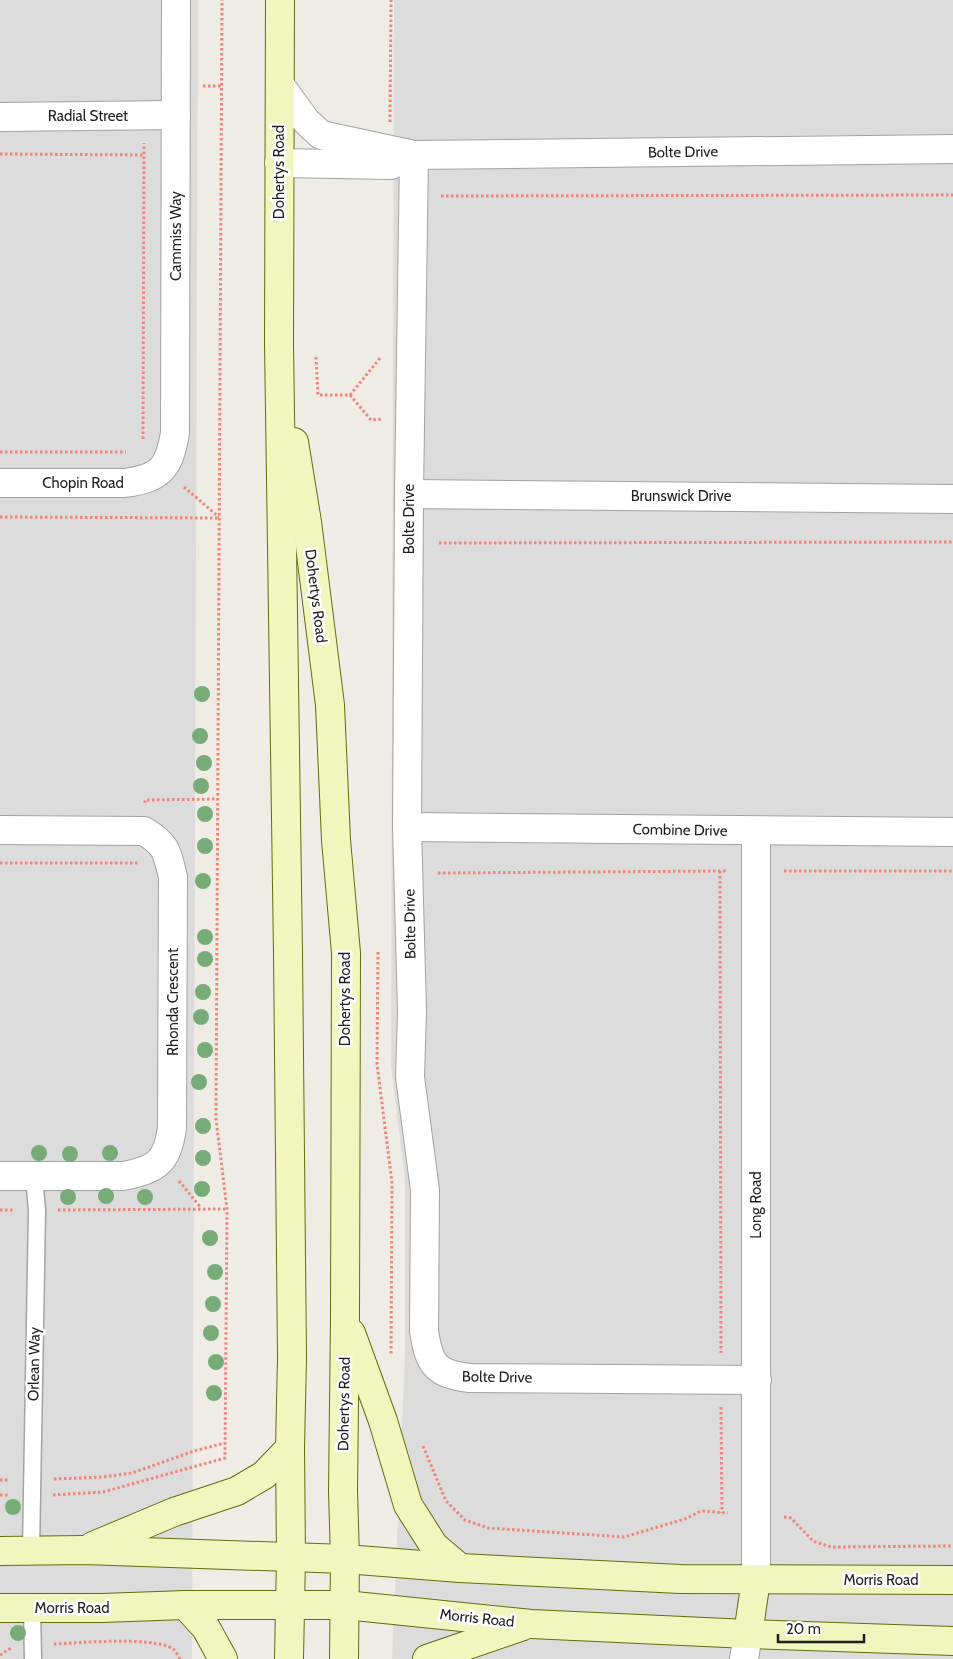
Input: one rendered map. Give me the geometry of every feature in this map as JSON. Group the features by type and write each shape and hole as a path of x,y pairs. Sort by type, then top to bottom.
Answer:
{"main road":[{"name":"Dohertys Road","path":"280,0 279,344 292,1358 289,1659"},
{"name":"Dohertys Road","path":"279,344 307,522 330,705 336,840 346,953 345,1318 342,1491 345,1559 344,1659"},
{"path":"345,1318 382,1421 408,1505 434,1546 460,1568"},
{"path":"85,1550 174,1512 237,1491 264,1476 290,1448"},
{"name":"Morris Road","path":"0,1551 85,1550 345,1559 460,1568 680,1579 953,1580"},
{"path":"746,1647 756,1580"},
{"path":"185,1605 206,1628 224,1659"},
{"name":"Morris Road","path":"0,1608 102,1608 185,1605 345,1606 746,1647 953,1641"},
{"path":"426,1659 531,1624"}],"street":[{"name":"Cammiss Way","path":"163,470 172,451 175,433 176,0"},
{"name":"Bolte Drive","path":"280,85 306,121 322,135 402,152 953,149"},
{"name":"Radial Street","path":"0,117 176,116"},
{"name":"Bolte Drive","path":"279,163 391,165 402,152"},
{"name":"Bolte Drive","path":"402,152 410,419 407,827 412,1011 410,1077 425,1190 424,1331 427,1352 435,1367 453,1376 470,1378 757,1380"},
{"name":"Chopin Road","path":"0,483 125,483 143,480 163,470"},
{"name":"Brunswick Drive","path":"408,494 953,498"},
{"name":"Combine Drive","path":"407,827 953,832"},
{"name":"Rhonda Crescent","path":"0,830 144,831 160,841 168,856 173,877 172,1117 170,1146 158,1164 143,1173 123,1176 0,1176"},
{"name":"Long Road","path":"756,831 756,1580"}],"lane":[{"name":"Orlean Way","path":"31,1551 37,1210 34,1176"},
{"path":"32,1608 33,1652"}],"path":[{"path":"0,1480 31,1487 103,1492 225,1458 227,1209 216,1119 222,0"},
{"path":"391,0 402,152"},
{"path":"143,442 144,116"},
{"path":"0,154 144,155"},
{"path":"439,205 439,196 953,196"},
{"path":"316,357 318,395 350,394 382,356"},
{"path":"350,394 371,420 410,419"},
{"path":"0,452 133,452"},
{"path":"440,494 439,543 953,542"},
{"path":"0,517 219,518"},
{"path":"437,827 438,874 953,871"},
{"path":"0,863 145,863"},
{"path":"720,871 722,1512"},
{"path":"0,1210 227,1209"},
{"path":"0,1495 31,1487 132,1473 194,1451 225,1443"},
{"path":"446,1501 465,1520 488,1528 624,1537 685,1519 701,1510"},
{"path":"791,1518 813,1540 831,1547 953,1546"},
{"path":"0,1655 14,1646 33,1652 106,1641 153,1642 173,1650 180,1659"}],"shaded area":[{"path":"0,0 198,0 192,1659 0,1659"},
{"path":"394,0 953,0 953,1659 392,1659 405,1354 405,1180 391,1066"}]}
